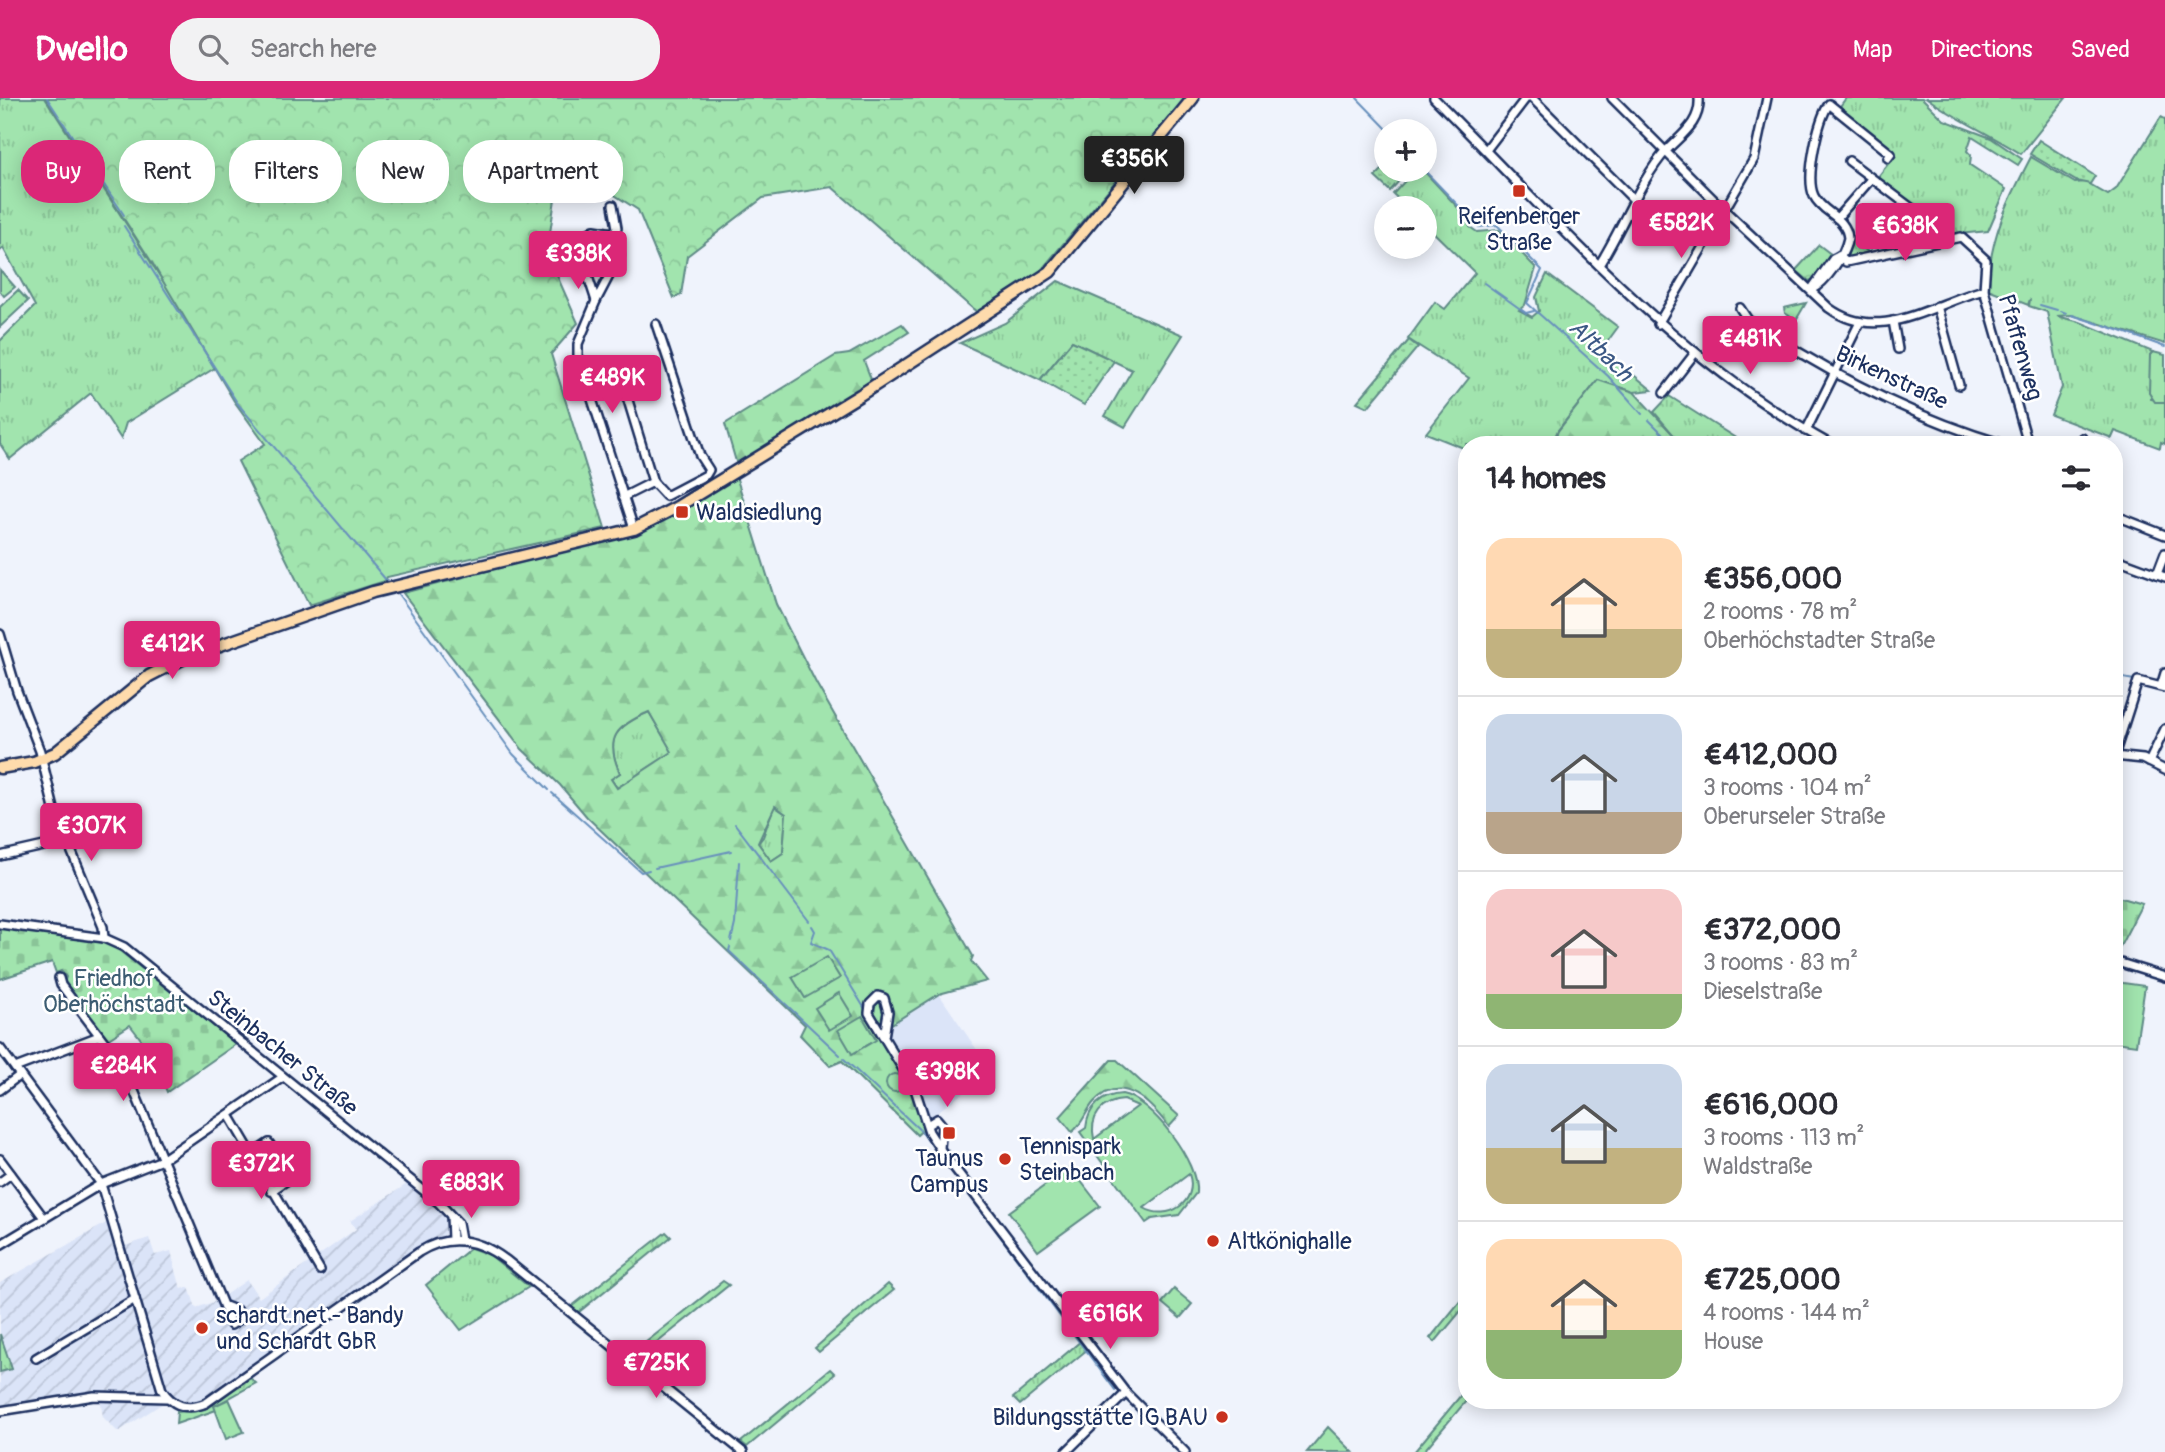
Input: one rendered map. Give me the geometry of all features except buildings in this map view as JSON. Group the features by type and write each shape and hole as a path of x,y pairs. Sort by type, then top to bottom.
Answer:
{"main road":[{"path":"0,768 42,759 76,737 134,687 162,669 309,612 391,587 634,529 739,472 1050,272 1193,98"}],"street":[{"path":"1434,98 1658,324 1695,353 1815,436"},
{"path":"1486,150 1526,98"},
{"path":"1532,98 1636,202"},
{"path":"1612,98 1725,211 1835,312 1860,322 1894,321 1911,318 1984,290"},
{"path":"1599,265 1665,152 1693,124 1699,111 1699,98"},
{"path":"1658,324 1756,154 1767,98"},
{"path":"1811,291 1833,259 1839,256 1848,238 1846,227 1819,202 1812,189 1817,136 1822,114 1829,104 1891,154 1888,158"},
{"path":"1839,256 1846,262 1946,240 1942,231 1849,161"},
{"path":"1838,218 1871,179"},
{"path":"613,205 617,228 613,233"},
{"path":"596,301 578,246 584,236 594,230 613,233"},
{"path":"613,233 620,255 578,344 578,356 634,529"},
{"name":"Pfaffenweg","path":"1946,240 1965,239 1986,260 1984,290 2026,436"},
{"path":"1937,306 1959,385"},
{"name":"Birkenstraße","path":"1740,307 1748,320 1835,374 1891,401 1982,436"},
{"path":"1894,321 1898,349"},
{"path":"1806,431 1860,322"},
{"path":"643,379 623,384 653,482 666,496 673,495 706,475 709,470 700,456 656,324"},
{"path":"1664,393 1695,353"},
{"path":"623,497 653,482"},
{"path":"2123,519 2165,535"},
{"path":"2123,561 2161,576 2165,553"},
{"path":"0,634 66,841 103,927 104,938"},
{"path":"2123,728 2138,681 2163,687 2165,673"},
{"path":"2149,762 2165,729"},
{"path":"2123,758 2149,762 2165,770"},
{"path":"0,856 66,841"},
{"name":"Steinbacher Straße","path":"0,924 104,938 139,959 451,1215 458,1223 456,1240"},
{"path":"2123,964 2165,977"},
{"path":"59,978 61,985 125,1069 223,1305"},
{"path":"884,1037 888,1007 884,998 878,996 872,1001 869,1013 915,1089 929,1124 929,1132 940,1149 1126,1394 1185,1452"},
{"path":"0,1090 18,1072 99,1036"},
{"path":"0,1048 101,1184 162,1390 167,1398"},
{"path":"0,1245 101,1184 162,1160 283,1077"},
{"path":"229,1115 271,1191 320,1270"},
{"path":"929,1124 937,1119 942,1125 940,1149"},
{"path":"251,1155 269,1143 292,1177 271,1191"},
{"path":"0,1159 44,1218"},
{"path":"0,1182 11,1174"},
{"path":"0,1411 94,1396 167,1398 181,1406 197,1406 419,1252 434,1244 456,1240 483,1245 506,1259 743,1452"},
{"path":"36,1358 135,1299"},
{"path":"1066,1452 1126,1394"}],"shaded area":[{"path":"939,994 992,1072 929,1118 918,1087 889,1040 890,1025"},
{"path":"407,1184 445,1217 445,1234 199,1403 184,1404 174,1396 118,1432 103,1417 100,1398 0,1412 0,1372 12,1369 0,1334 0,1283 108,1222 116,1249 149,1238 155,1255 171,1251 181,1289 189,1287 196,1308 216,1301 247,1280 259,1298 356,1229 350,1221"}],"green space":[{"path":"0,98 45,98 72,140 21,140 21,203 105,203 105,191 218,366 126,423 121,439 91,393 10,459 0,444 0,341 35,306 3,248 0,251"},
{"path":"46,98 1185,98 1038,274 979,314 832,187 763,198 687,256 681,295 674,298 638,210 623,200 623,140 463,140 463,203 554,203 547,253 578,323 551,354 605,528 387,577 385,581 309,605 238,461 265,444 234,401 105,190 105,140 73,140"},
{"path":"1846,98 1922,98 1944,120 1991,138 2022,159 2018,165 1972,136 1967,151 1971,155 1970,165 2006,189 1988,231 1949,235 1877,178 1888,164 1891,151 1838,109"},
{"path":"1927,98 2066,98 2021,154"},
{"path":"2161,117 2165,119 2165,344 2072,315 2057,316 2080,322 2153,352 2150,355 2151,399 2165,402 2165,444 2161,442 2160,448 2115,431 2113,436 2107,436 2051,415 2062,387 2047,312 2029,306 2030,299 2028,305 1988,289 1992,253 2001,220 2031,157 2075,183 2085,182 2108,195 2116,189"},
{"path":"2039,140 2095,176 2090,184 2076,181 2030,154"},
{"path":"1380,182 1398,182 1390,191"},
{"path":"1404,182 1434,182 1462,212 1470,227 1477,232 1499,230 1536,268 1525,305 1519,310 1532,317 1539,311 1536,297 1547,274 1618,327 1602,349 1652,390 1634,392 1598,380 1555,436 1458,436 1458,446 1426,433 1469,378 1408,339 1435,302 1445,309 1475,273 1437,236 1437,196 1393,194"},
{"path":"1858,239 1860,246 1871,254 1847,259 1851,240"},
{"path":"1819,245 1832,255 1814,279 1809,281 1796,270"},
{"path":"0,270 15,287 4,296 0,291"},
{"path":"1058,281 1183,335 1125,427 1105,416 1132,370 1072,341 1040,380 960,343 1005,323"},
{"path":"18,290 28,301 0,327 0,307"},
{"path":"1806,303 1796,320 1785,313 1784,308"},
{"path":"902,324 909,332 864,361 874,387 739,472 725,424 835,356 849,354"},
{"path":"1409,340 1418,347 1368,407 1357,402"},
{"path":"1072,341 1114,361 1084,405 1040,380"},
{"path":"2153,352 2165,355 2165,402 2155,402 2149,393 2150,355"},
{"path":"1598,380 1634,392 1674,436 1556,436"},
{"path":"1669,396 1732,436 1674,436 1654,412"},
{"path":"736,476 776,604 816,683 973,956 971,961 987,981 939,994 879,1032 917,1097 928,1125 917,1135 842,1061 830,1066 800,1035 805,1025 587,817 560,785 522,749 403,593 631,533","holes":["649,712 672,752 617,788 611,779 620,773 615,761 613,742 621,728","775,806 786,814 783,853 771,861 758,843"]},
{"path":"649,712 673,752 617,788 611,779 620,773 615,761 613,742 621,728"},
{"path":"774,806 786,814 783,853 771,861 758,843 763,837"},
{"path":"2123,899 2142,904 2123,941"},
{"name":"Friedhof Oberhöchstadt","path":"0,928 105,943 115,947 236,1044 167,1092 150,1051 130,1025 107,1040 64,983 66,977 61,971 56,973 52,962 0,979"},
{"path":"827,957 840,978 805,998 792,977"},
{"path":"2123,983 2145,986 2136,1045 2123,1043"},
{"path":"839,993 853,1016 829,1030 815,1008"},
{"path":"862,1016 876,1040 852,1054 838,1030"},
{"path":"1111,1060 1117,1060 1179,1116 1169,1127 1145,1101 1126,1090 1116,1090 1105,1093 1094,1102 1072,1132 1060,1117"},
{"path":"895,1074 901,1077 904,1083 901,1089 895,1092 889,1089 886,1083 889,1077"},
{"path":"1115,1095 1134,1098 1146,1107 1182,1150 1195,1181 1196,1193 1179,1215 1152,1219 1146,1223 1080,1132 1086,1128 1093,1108 1102,1100","holes":["1124,1100 1138,1106 1094,1139 1095,1117 1109,1103","1189,1174 1190,1193 1179,1207 1163,1213 1144,1208"]},
{"path":"1070,1167 1100,1206 1038,1251 1009,1212"},
{"path":"666,1232 671,1237 579,1312 571,1307"},
{"path":"471,1248 490,1255 529,1287 461,1330 426,1285"},
{"path":"723,1281 729,1285 637,1359 631,1354"},
{"path":"888,1284 894,1290 819,1352 815,1348"},
{"path":"1174,1289 1192,1304 1180,1318 1162,1303"},
{"path":"1458,1304 1458,1315 1435,1342 1430,1338"},
{"path":"0,1334 12,1369 0,1372"},
{"path":"1081,1341 1088,1349 1020,1405 1013,1398"},
{"path":"830,1369 835,1374 747,1447 741,1442"},
{"path":"250,1378 256,1383 215,1406 216,1410 176,1424 177,1412 205,1409"},
{"path":"229,1399 244,1432 226,1439 214,1406"},
{"path":"1458,1399 1459,1409 1423,1452 1414,1452"},
{"path":"1328,1427 1353,1452 1307,1452"}],"waterway":[{"path":"47,98 124,215"},
{"name":"Altbach","path":"1357,98 1377,119"},
{"name":"Altbach","path":"1436,182 1479,227 1497,225 1542,270 1527,303 1608,376 1642,414"},
{"path":"124,226 238,404 386,580"},
{"name":"Altbach","path":"1484,283 1526,313 1534,311"},
{"path":"2040,305 2057,310"},
{"path":"2061,311 2066,313"},
{"path":"2072,315 2099,324"},
{"path":"2104,325 2165,347"},
{"name":"Altbach","path":"1649,420 1665,436"},
{"path":"398,594 513,754 549,790"},
{"name":"Altbach","path":"2123,678 2134,680"},
{"path":"552,793 641,872 649,870"},
{"path":"735,824 809,921"},
{"path":"655,868 731,851"},
{"path":"731,941 735,924 739,862"},
{"path":"812,926 815,931 811,942 829,950 865,1009"},
{"path":"730,947 729,951 840,1055"},
{"path":"844,1059 923,1133 1115,1390"},
{"path":"1126,1399 1173,1445"}],"place":[{"name":"Reifenberger Straße","path":"1519,191"},
{"name":"Waldsiedlung","path":"682,512"},
{"name":"Taunus Campus","path":"949,1133"},
{"name":"Tennispark Steinbach","path":"1005,1159"},
{"name":"Altkönighalle","path":"1213,1241"},
{"name":"schardt.net - Bandy und Schardt GbR","path":"202,1328"},
{"name":"Bildungsstätte IG BAU","path":"1222,1417"}]}
